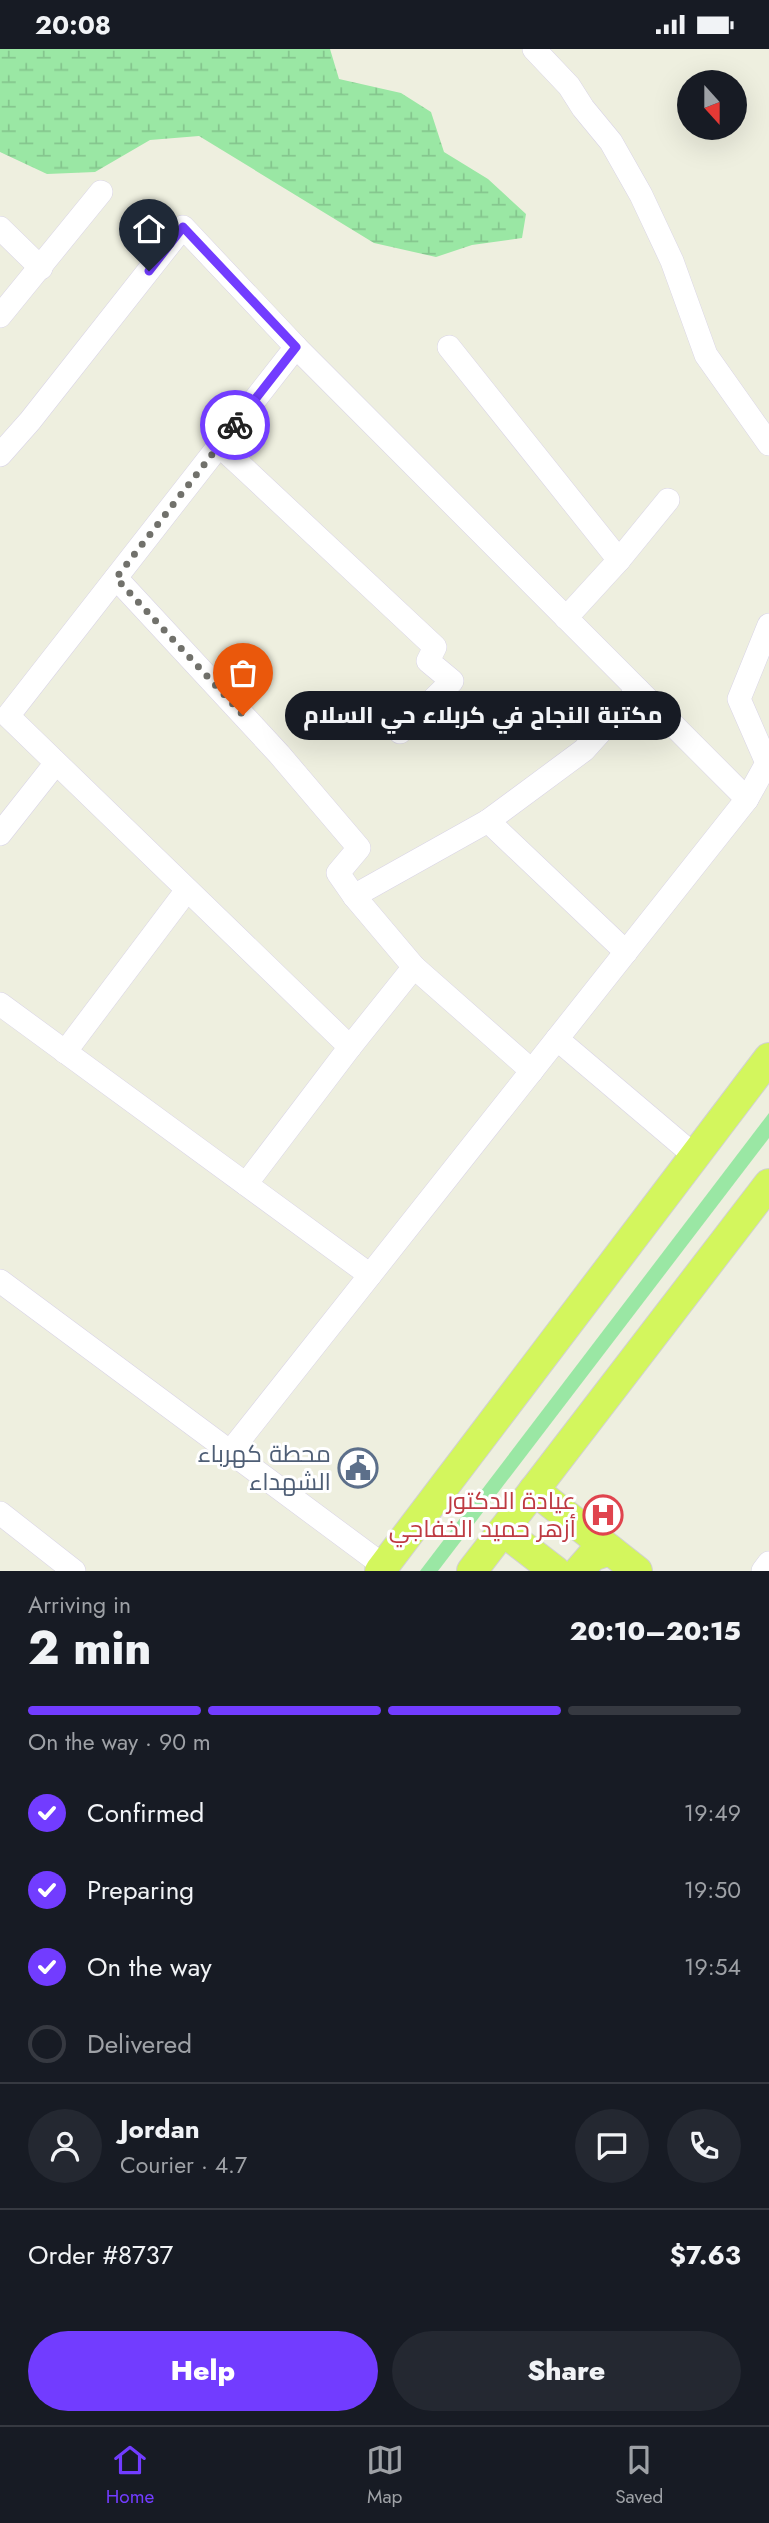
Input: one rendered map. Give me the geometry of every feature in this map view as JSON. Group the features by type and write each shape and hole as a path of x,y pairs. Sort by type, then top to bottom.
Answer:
{"main road":[{"path":"382,1569 769,1058"},
{"path":"472,1571 769,1184"},
{"path":"534,1490 637,1571"},
{"path":"503,1531 555,1571"},
{"path":"579,1571 592,1556 610,1550"}],"street":[{"path":"547,54 583,109 611,142 641,195 672,261 706,355 769,444"},
{"path":"0,316 101,192"},
{"path":"0,455 30,421 183,227 296,347 747,799"},
{"path":"0,228 41,268"},
{"path":"296,347 8,716 350,1047"},
{"path":"449,347 620,560"},
{"path":"219,445 435,647 428,661 452,681 400,732"},
{"path":"566,618 620,560 668,500"},
{"path":"116,578 279,754 359,848 338,873 354,896 414,967 532,1071"},
{"path":"230,1452 747,799 767,763 738,699 769,625"},
{"path":"354,896 488,821 584,750 638,689"},
{"path":"0,834 55,762"},
{"path":"488,821 626,952"},
{"path":"65,1052 187,890"},
{"path":"246,1184 414,967"},
{"path":"0,1004 370,1275"},
{"path":"557,1039 695,1156"},
{"path":"0,1281 382,1569"},
{"path":"0,1513 74,1571"},
{"path":"763,1571 769,1563"}],"green space":[{"path":"0,49 330,49 339,79 401,93 431,112 444,152 488,179 526,214 522,238 472,245 436,257 374,243 199,136 150,140 95,172 47,174 0,152"},
{"path":"769,1113 769,1138 438,1571 420,1571"}],"way so far":[{"path":"235,425 116,578 243,715"}],"place":[{"name":"مكتبة النجاح في كربلاء حي السلام","path":"243,715"},
{"name":"محطة كهرباء الشهداء","path":"358,1468"},
{"name":"عيادة الدكتور أزهر حميد الخفاجي","path":"603,1515"}],"route":[{"path":"149,271 183,227 296,347 235,425"}]}
